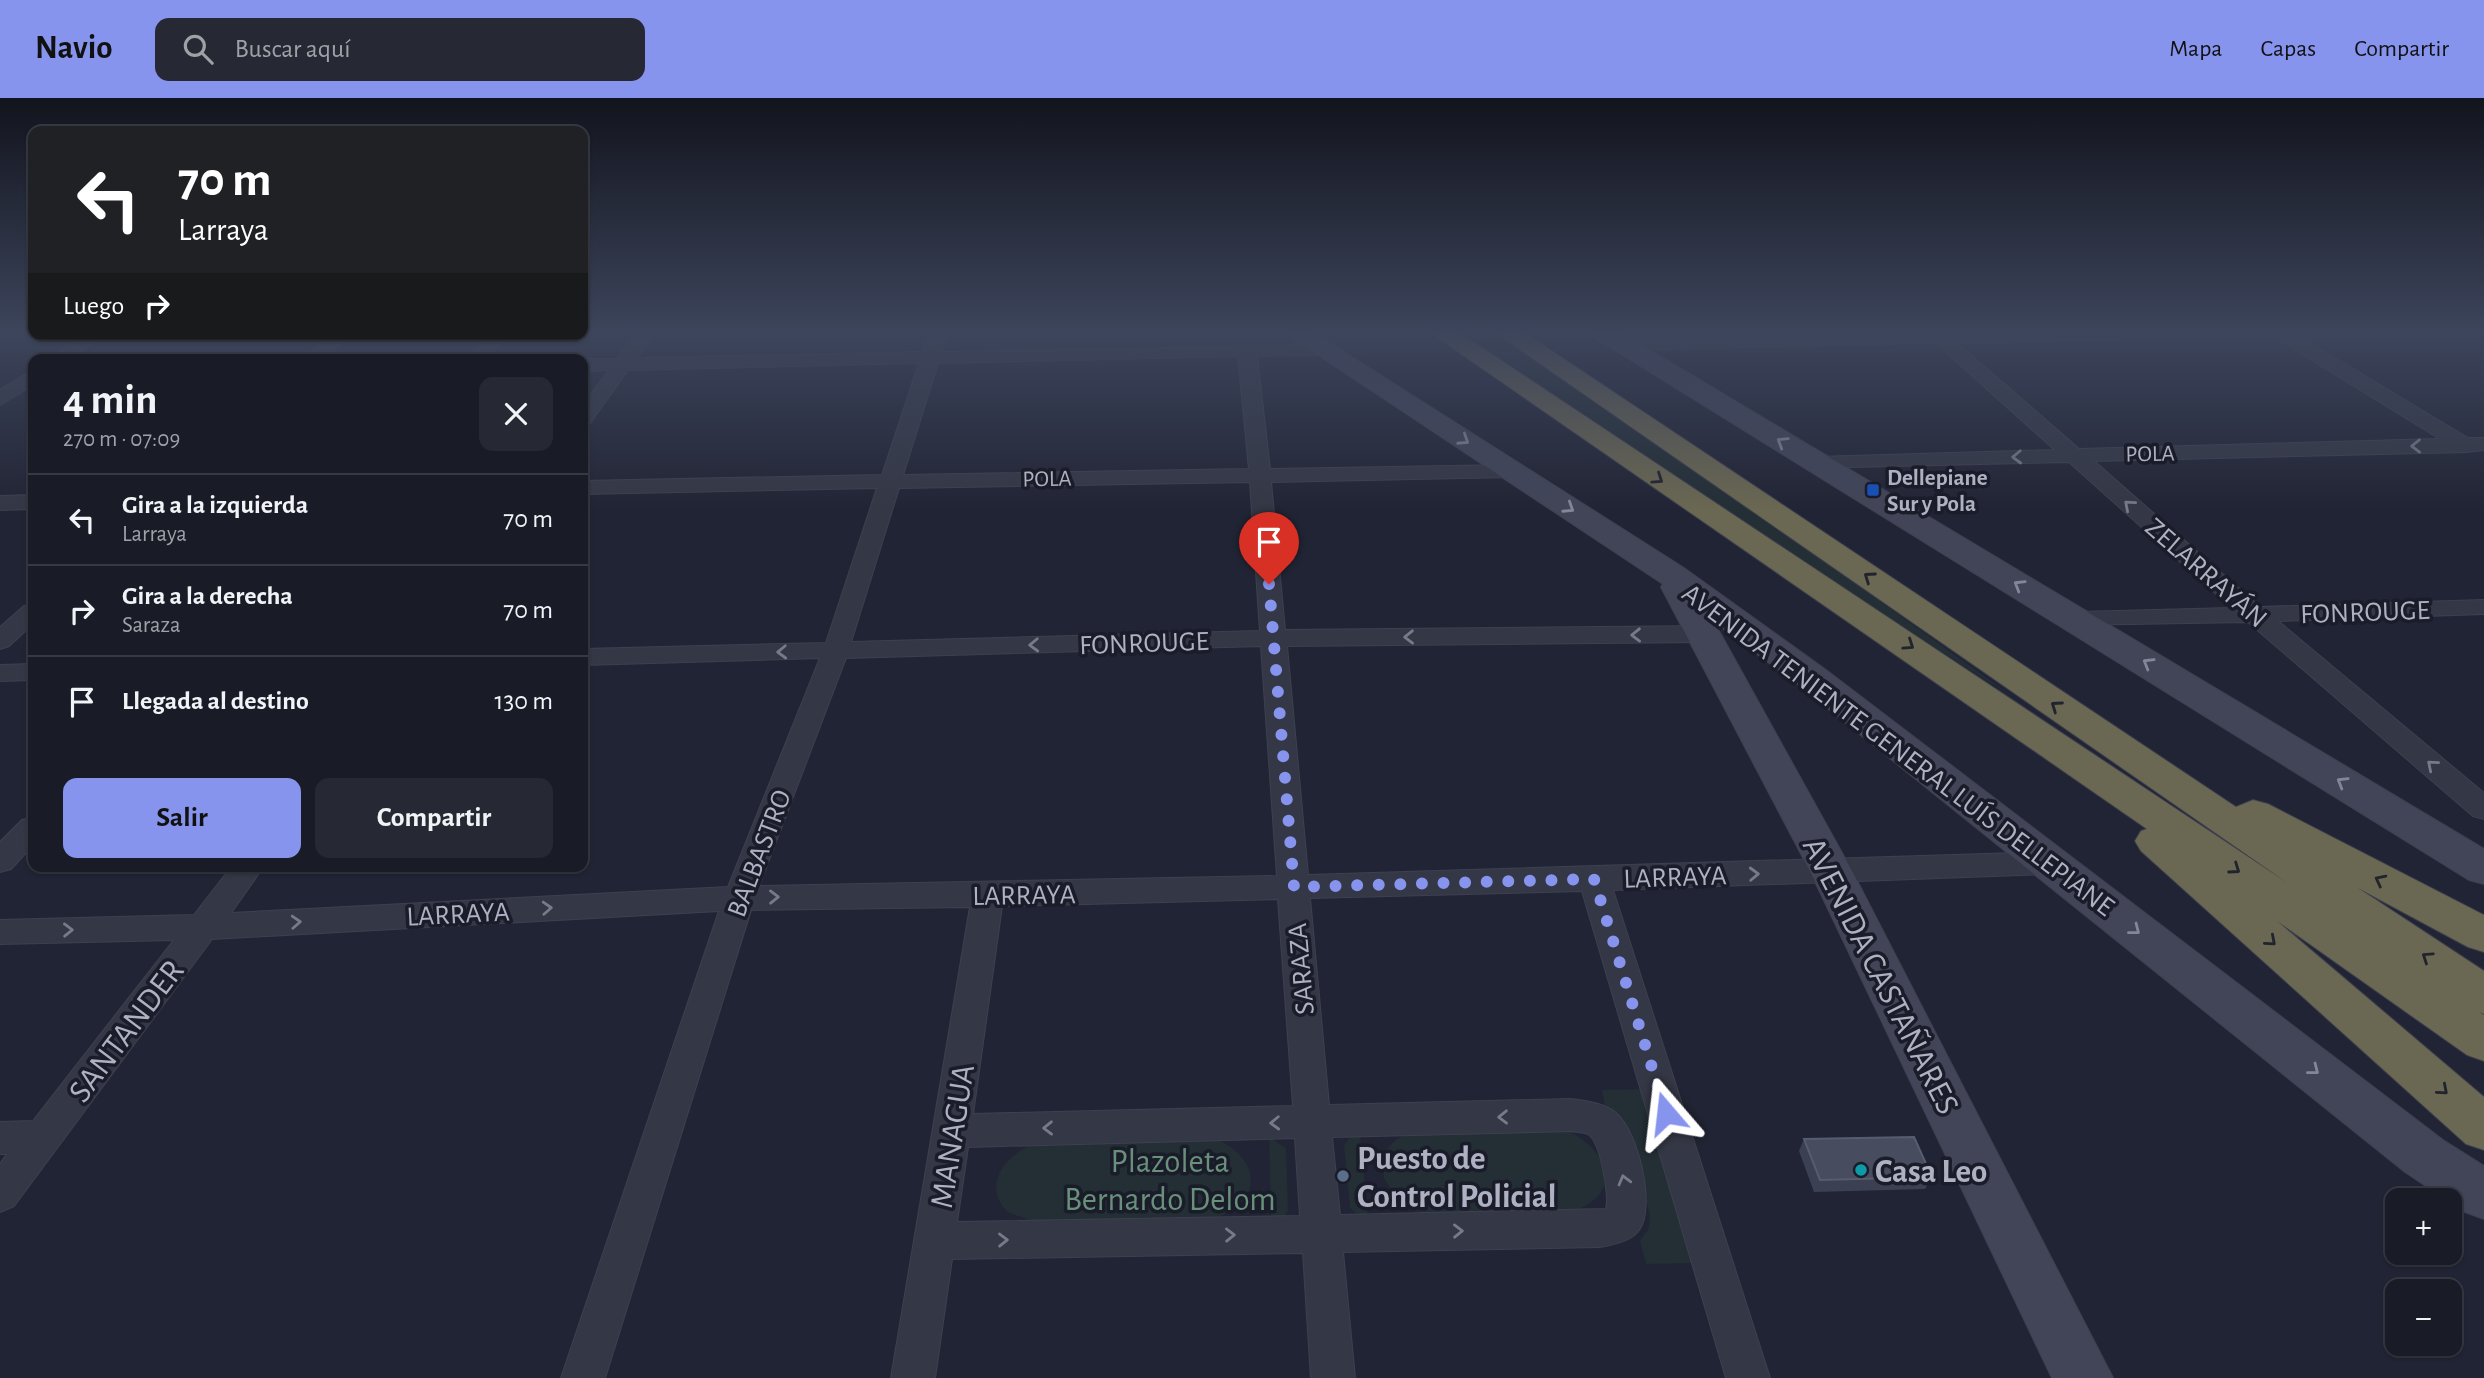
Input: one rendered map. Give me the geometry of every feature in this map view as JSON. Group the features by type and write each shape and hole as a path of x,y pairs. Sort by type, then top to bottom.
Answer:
{"highway":[{"path":"1529,391 1956,677 2484,1041"},
{"path":"1596,391 2090,730 2484,995"},
{"path":"1956,677 2183,863 2484,1128"},
{"path":"2090,730 2484,935"}],"street":[{"path":"588,412 603,391"},
{"name":"BALBASTRO","path":"583,1378 739,898 836,650 921,391"},
{"name":"SARAZA","path":"1251,391 1333,1378"},
{"name":"AVENIDA TENIENTE GENERAL LUÍS DELLEPIANE","path":"1388,391 1672,575 1813,678 2424,1156 2484,1195"},
{"path":"1698,391 2484,869"},
{"name":"ZELARRAYÁN","path":"2000,391 2255,615 2484,809"},
{"path":"2380,391 2474,444 2484,457"},
{"name":"POLA","path":"1816,463 2474,444"},
{"name":"POLA","path":"588,487 1511,471"},
{"path":"0,503 28,502"},
{"name":"AVENIDA CASTAÑARES","path":"1672,575 1831,871 2083,1378"},
{"name":"FONROUGE","path":"2078,620 2484,607"},
{"path":"0,641 28,616"},
{"name":"FONROUGE","path":"588,657 1273,638 1704,634"},
{"path":"0,673 28,672"},
{"path":"1742,701 1751,681 1762,675 1795,673 1813,678"},
{"path":"0,861 28,832"},
{"path":"2444,844 2484,845"},
{"name":"LARRAYA","path":"0,932 203,927 739,898 988,895 1594,879 2049,863"},
{"name":"SANTANDER","path":"0,1194 244,872"},
{"path":"1594,879 1748,1378"},
{"name":"MANAGUA","path":"914,1378 988,895"},
{"path":"934,1241 1600,1229 1614,1226 1625,1218 1631,1206 1611,1132 1592,1118 1571,1115 952,1131"},
{"path":"0,1138 44,1137"}],"green space":[{"path":"1538,391 1579,391 1749,507 2016,699 1641,461"},
{"path":"1642,1089 1696,1263 1646,1264 1640,1241 1649,1228 1650,1214 1625,1132 1606,1113 1602,1090"},
{"path":"1562,1128 1591,1146 1605,1170 1605,1182 1600,1194 1588,1204 1570,1212 1426,1215 1411,1209 1394,1194 1384,1178 1382,1162 1387,1149 1397,1139 1413,1130"},
{"path":"1360,1134 1368,1218 1360,1217 1350,1208 1344,1145 1349,1138"},
{"path":"1269,1137 1286,1148 1288,1211 1284,1216 1271,1219"},
{"name":"Plazoleta Bernardo Delom","path":"1214,1138 1230,1146 1241,1156 1251,1179 1243,1201 1215,1218 1035,1222 1007,1212 996,1192 999,1173 1012,1157 1030,1145"}],"building":[{"name":"Casa Leo","path":"1914,1137 1932,1177 1820,1180 1804,1139"}],"place":[{"name":"Dellepiane Sur y Pola","path":"1873,490"},
{"name":"Casa Leo","path":"1861,1170"},
{"name":"Puesto de Control Policial","path":"1343,1176"}],"route":[{"path":"1269,584 1294,887 1594,879 1666,1113"}]}
